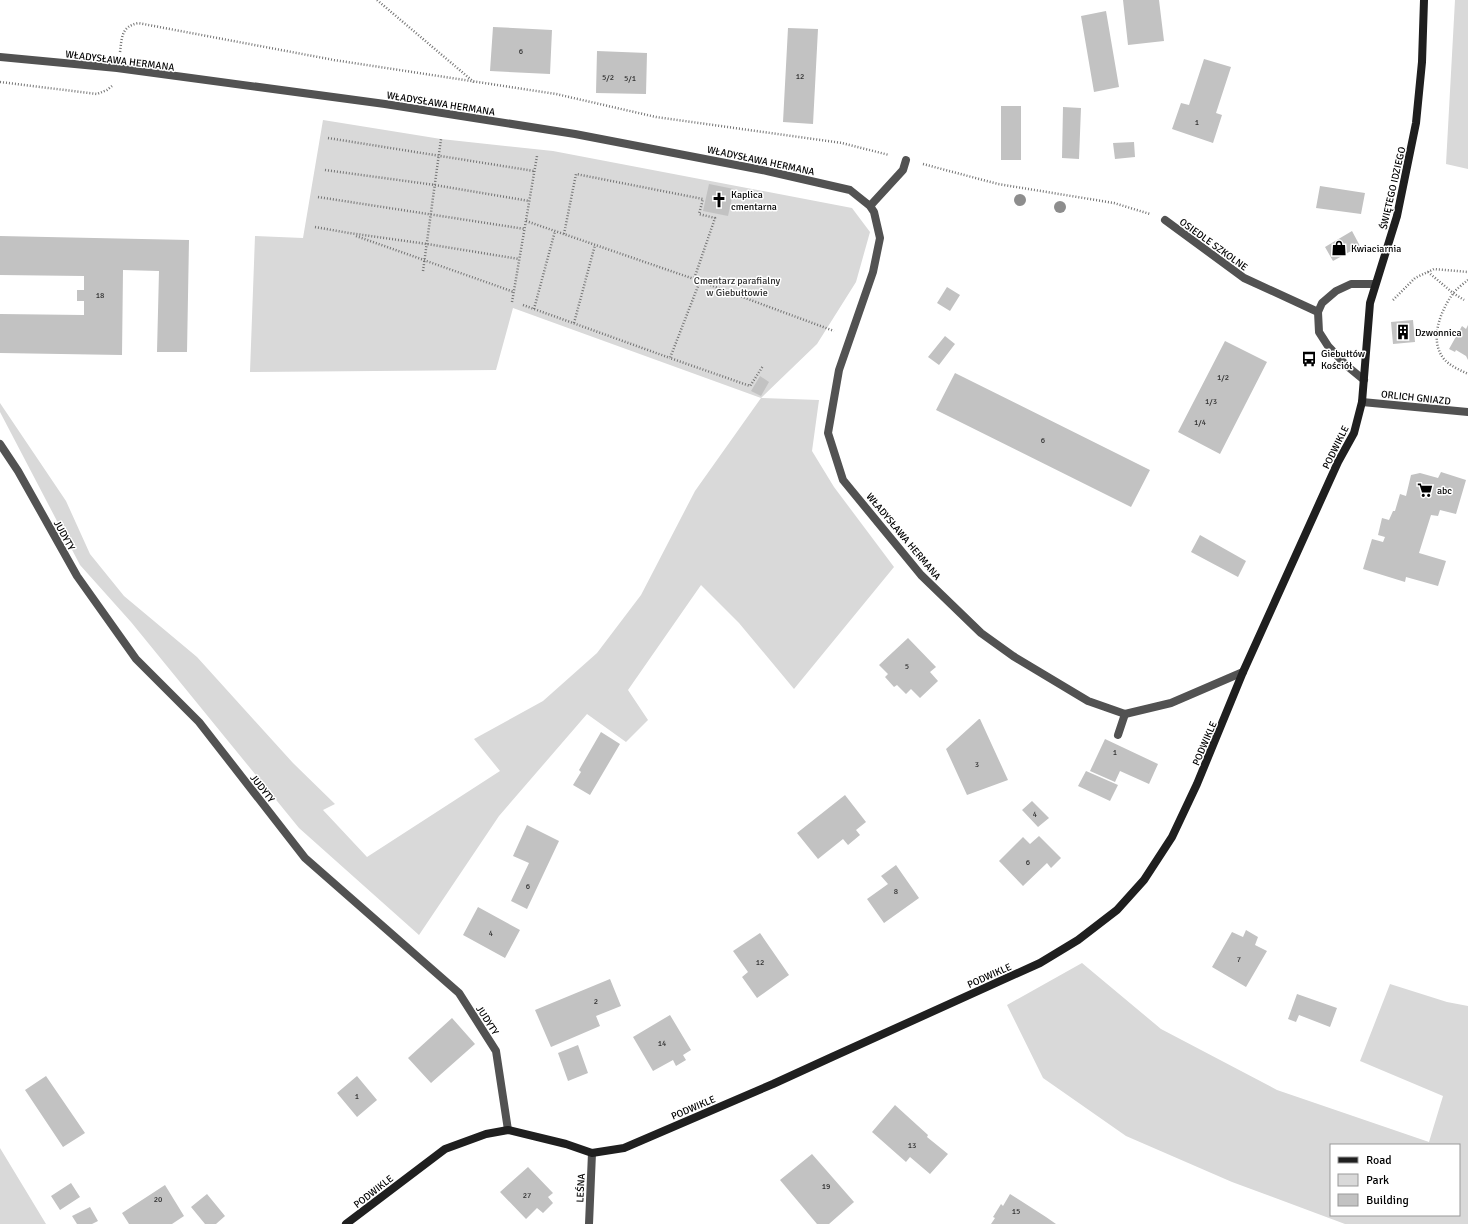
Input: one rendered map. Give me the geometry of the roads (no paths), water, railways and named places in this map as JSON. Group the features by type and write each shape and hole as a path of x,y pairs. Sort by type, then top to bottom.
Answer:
{"street":[{"name":"ŚWIĘTEGO IDZIEGO","path":"1362,402 1367,324 1370,303 1397,216 1416,123 1422,62 1424,0"},
{"name":"WŁADYSŁAWA HERMANA","path":"0,57 117,68 378,103 575,134 767,171 850,190 870,206 874,212 880,238 873,272 839,370 828,433 844,480 921,575 981,632 1013,656 1088,701 1125,714"},
{"path":"870,206 903,170 906,160"},
{"name":"OSIEDLE SZKOLNE","path":"1165,220 1244,278 1318,312"},
{"path":"1364,380 1347,366 1328,346 1319,332 1318,312 1322,303 1336,291 1351,284 1375,284"},
{"name":"ORLICH GNIAZD","path":"1362,402 1468,412"},
{"name":"PODWIKLE","path":"346,1224 445,1149 486,1134 508,1130 566,1144 592,1153 624,1148 773,1084 1040,963 1078,940 1118,910 1144,880 1172,837 1197,784 1243,672 1338,462 1354,433 1362,402"},
{"name":"JUDYTY","path":"0,444 18,471 77,576 136,659 199,722 305,858 459,993 496,1051 508,1130"},
{"path":"1118,735 1125,714 1171,703 1243,672"},
{"name":"LEŚNA","path":"589,1224 592,1153"}],"place":[{"name":"Kaplica cmentarna","path":"719,200"},
{"name":"Kwiaciarnia","path":"1339,248"},
{"name":"Dzwonnica","path":"1403,332"},
{"name":"Giebułtów Kościół","path":"1309,359"},
{"name":"abc","path":"1425,490"}],"park label":[{"name":"Cmentarz parafialny w Giebułtowie","path":"737,286"}]}
